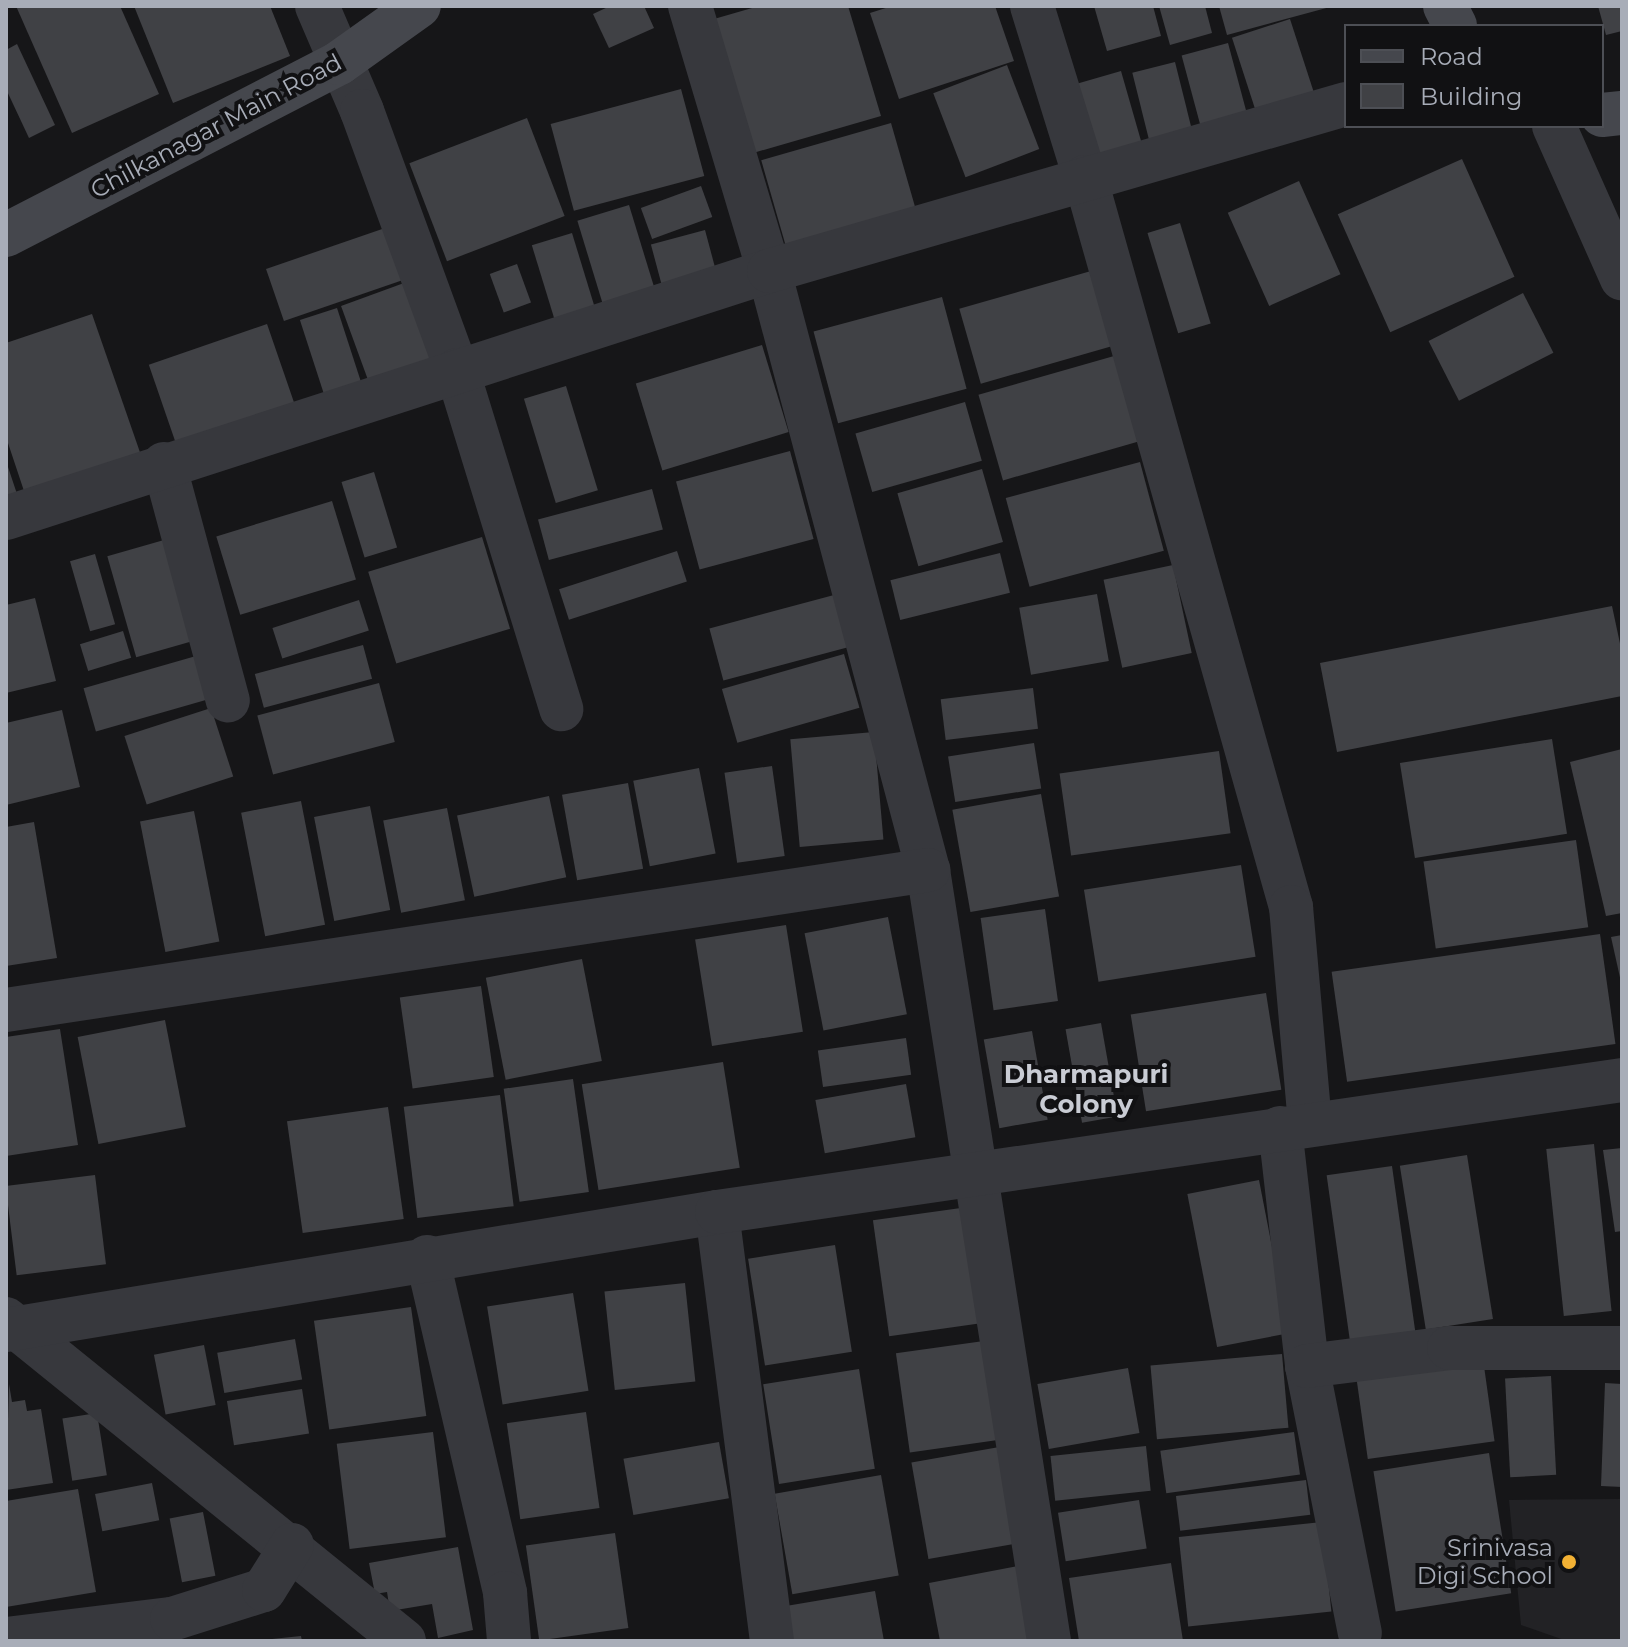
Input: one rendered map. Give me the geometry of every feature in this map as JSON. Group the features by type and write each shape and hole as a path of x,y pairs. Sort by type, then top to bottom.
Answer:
{"main road":[{"name":"Chilkanagar Main Road","path":"6,235 339,63 419,6"},
{"path":"1445,6 1454,24"}],"street":[{"path":"317,6 362,111 457,370 561,709"},
{"path":"690,6 769,271 928,870 1049,1641"},
{"path":"1032,6 1085,177 1291,907 1295,1126 1307,1366 1360,1633"},
{"path":"6,518 164,464 769,271 1085,177 1344,105"},
{"path":"1555,128 1622,279"},
{"path":"164,464 228,701"},
{"path":"6,1010 928,870"},
{"path":"9,1325 974,1172 1622,1080"},
{"path":"717,1212 772,1641"},
{"path":"427,1257 505,1593 509,1641"},
{"path":"9,1325 292,1545 404,1641"},
{"path":"1307,1366 1449,1348 1622,1348"},
{"path":"6,1639 172,1619 264,1590 292,1545"}],"shaded area":[{"name":"Srinivasa Digi School","path":"1622,1499 1622,1641 1567,1641 1521,1625 1509,1500"}],"building":[{"path":"16,6 120,6 159,94 72,133"},
{"path":"134,6 270,6 290,56 173,103"},
{"path":"610,6 644,6 654,28 609,48 593,14"},
{"path":"759,6 848,6 881,116 753,153 714,19"},
{"path":"892,6 995,6 1014,61 899,99 870,13"},
{"path":"1094,6 1153,6 1161,36 1107,51"},
{"path":"1159,6 1205,6 1212,33 1170,45"},
{"path":"1219,6 1329,6 1330,7 1227,35"},
{"path":"1598,6 1622,6 1622,31 1606,35"},
{"path":"1290,19 1317,101 1259,120 1232,38"},
{"path":"1228,43 1250,124 1203,137 1182,55"},
{"path":"17,44 55,125 29,138 6,89 6,50"},
{"path":"1175,62 1193,135 1150,145 1132,73"},
{"path":"1007,65 1039,149 966,177 933,93"},
{"path":"1121,71 1143,147 1100,159 1078,83"},
{"path":"681,89 704,176 574,211 551,124"},
{"path":"527,118 565,216 447,261 409,163"},
{"path":"891,123 918,216 788,253 761,160"},
{"path":"1462,159 1514,277 1390,332 1338,214"},
{"path":"1299,181 1340,274 1269,306 1228,213"},
{"path":"701,186 712,217 652,239 641,208"},
{"path":"629,205 657,296 605,312 577,221"},
{"path":"1180,223 1211,323 1178,333 1147,233"},
{"path":"388,227 406,279 284,321 266,269"},
{"path":"705,230 719,282 665,297 651,244"},
{"path":"572,233 595,309 555,321 532,245"},
{"path":"517,264 531,303 504,312 490,274"},
{"path":"1091,271 1112,346 981,384 959,309"},
{"path":"404,283 433,362 370,385 341,306"},
{"path":"1523,293 1553,353 1459,401 1429,341"},
{"path":"942,297 967,389 838,423 814,331"},
{"path":"337,308 363,387 326,399 300,320"},
{"path":"92,314 143,461 27,500 6,437 6,343"},
{"path":"267,324 297,410 178,451 149,365"},
{"path":"762,345 789,432 662,471 636,384"},
{"path":"1114,356 1139,442 1003,480 978,395"},
{"path":"566,386 598,490 556,503 524,399"},
{"path":"965,402 982,461 872,492 855,433"},
{"path":"790,451 814,539 700,569 676,482"},
{"path":"6,461 20,503 6,507"},
{"path":"1140,462 1164,551 1030,587 1006,498"},
{"path":"982,469 1003,542 918,566 897,493"},
{"path":"374,472 397,548 365,557 341,482"},
{"path":"652,489 663,530 549,560 538,520"},
{"path":"332,501 356,579 240,615 216,536"},
{"path":"482,537 510,629 396,664 368,572"},
{"path":"164,540 193,641 136,657 107,556"},
{"path":"677,551 687,581 569,620 559,589"},
{"path":"1000,553 1010,593 900,620 890,580"},
{"path":"95,554 115,624 90,631 70,561"},
{"path":"1173,565 1192,653 1122,668 1104,580"},
{"path":"1097,594 1109,661 1031,675 1019,608"},
{"path":"834,595 848,647 723,681 709,628"},
{"path":"35,598 56,681 6,693 6,605"},
{"path":"359,600 369,630 282,659 272,628"},
{"path":"1612,606 1622,653 1622,696 1337,752 1320,663"},
{"path":"123,631 131,658 88,671 80,644"},
{"path":"363,645 372,679 264,708 255,674"},
{"path":"844,654 859,708 737,743 722,689"},
{"path":"196,656 208,699 96,732 84,688"},
{"path":"379,683 395,742 273,775 257,716"},
{"path":"1033,688 1038,729 946,740 941,699"},
{"path":"211,708 233,776 147,805 124,736"},
{"path":"62,710 80,787 6,805 6,723"},
{"path":"874,732 883,840 800,847 790,739"},
{"path":"1552,739 1567,834 1415,858 1400,763"},
{"path":"1034,743 1041,788 955,802 948,757"},
{"path":"1622,749 1622,913 1606,916 1570,762"},
{"path":"1219,751 1231,833 1071,856 1060,773"},
{"path":"772,766 785,856 737,863 724,773"},
{"path":"699,768 716,853 650,866 633,781"},
{"path":"628,783 643,869 577,880 562,795"},
{"path":"1041,794 1059,896 970,912 952,810"},
{"path":"549,796 566,877 474,897 457,816"},
{"path":"301,801 325,925 265,936 241,813"},
{"path":"370,806 390,910 334,921 314,817"},
{"path":"447,808 465,900 401,913 383,820"},
{"path":"194,811 219,942 165,952 140,821"},
{"path":"34,822 57,958 6,966 6,827"},
{"path":"1576,840 1588,927 1436,949 1423,861"},
{"path":"1241,865 1256,957 1099,982 1084,890"},
{"path":"1045,909 1058,1001 994,1010 981,918"},
{"path":"888,917 907,1014 823,1030 805,933"},
{"path":"786,925 803,1032 712,1046 695,939"},
{"path":"1600,934 1615,1044 1347,1082 1332,972"},
{"path":"1622,935 1622,982 1621,982 1611,937"},
{"path":"582,959 602,1061 506,1080 486,978"},
{"path":"481,986 494,1077 413,1089 400,997"},
{"path":"1266,993 1281,1090 1146,1111 1131,1014"},
{"path":"165,1020 186,1127 98,1144 78,1037"},
{"path":"1101,1023 1117,1117 1082,1123 1066,1029"},
{"path":"60,1029 78,1145 6,1156 6,1037"},
{"path":"1032,1031 1048,1120 999,1128 984,1040"},
{"path":"906,1038 911,1075 823,1087 818,1050"},
{"path":"723,1062 740,1168 598,1190 582,1084"},
{"path":"573,1079 589,1192 520,1202 504,1089"},
{"path":"906,1084 915,1137 825,1153 815,1100"},
{"path":"500,1095 514,1206 417,1218 404,1107"},
{"path":"388,1107 404,1219 303,1233 287,1121"},
{"path":"1594,1144 1612,1311 1564,1316 1546,1149"},
{"path":"1622,1148 1622,1231 1615,1232 1603,1150"},
{"path":"1467,1155 1493,1319 1426,1330 1400,1166"},
{"path":"1392,1166 1416,1338 1351,1347 1327,1175"},
{"path":"95,1175 106,1264 17,1275 6,1186"},
{"path":"1259,1180 1289,1333 1217,1347 1187,1194"},
{"path":"968,1207 984,1323 889,1336 873,1220"},
{"path":"835,1245 852,1352 765,1365 748,1259"},
{"path":"685,1283 695,1381 615,1390 604,1291"},
{"path":"573,1293 588,1391 503,1404 487,1307"},
{"path":"411,1307 426,1416 329,1430 314,1321"},
{"path":"295,1339 302,1379 224,1393 217,1353"},
{"path":"991,1340 1005,1439 910,1452 896,1353"},
{"path":"204,1345 216,1405 166,1415 154,1355"},
{"path":"1282,1354 1288,1428 1157,1439 1151,1366"},
{"path":"1483,1359 1495,1441 1368,1459 1356,1377"},
{"path":"1128,1368 1139,1433 1049,1449 1037,1384"},
{"path":"859,1369 875,1469 779,1484 763,1384"},
{"path":"1551,1376 1556,1475 1510,1477 1505,1378"},
{"path":"1605,1383 1622,1384 1622,1487 1601,1486"},
{"path":"9,1384 12,1402 25,1400 27,1411 41,1409 53,1483 6,1490"},
{"path":"302,1389 309,1433 234,1445 227,1401"},
{"path":"586,1412 599,1508 520,1519 507,1423"},
{"path":"97,1413 107,1475 72,1481 62,1418"},
{"path":"433,1432 446,1537 350,1549 337,1444"},
{"path":"1294,1432 1300,1475 1166,1493 1160,1451"},
{"path":"719,1442 729,1498 633,1515 623,1459"},
{"path":"1005,1446 1022,1543 928,1559 911,1462"},
{"path":"1146,1446 1151,1491 1055,1501 1051,1456"},
{"path":"1489,1453 1511,1593 1396,1612 1373,1471"},
{"path":"881,1475 899,1575 792,1594 775,1494"},
{"path":"1306,1480 1310,1515 1180,1531 1176,1496"},
{"path":"152,1483 159,1520 102,1531 95,1494"},
{"path":"78,1489 96,1592 6,1607 6,1501"},
{"path":"1139,1500 1147,1548 1066,1561 1058,1513"},
{"path":"203,1512 215,1576 182,1582 170,1518"},
{"path":"1322,1522 1331,1612 1188,1627 1179,1537"},
{"path":"615,1533 628,1628 539,1641 526,1546"},
{"path":"458,1547 473,1630 438,1638 432,1604 390,1611 387,1592 375,1594 369,1563"},
{"path":"1171,1563 1183,1641 1079,1641 1069,1578"},
{"path":"1029,1564 1043,1641 940,1641 929,1583"},
{"path":"875,1591 884,1641 786,1641 780,1607"},
{"path":"301,1636 302,1641 272,1641 272,1639"}],"place":[{"name":"Srinivasa Digi School","path":"1569,1562"}],"district":[{"name":"Dharmapuri Colony","path":"1086,1090"}]}
